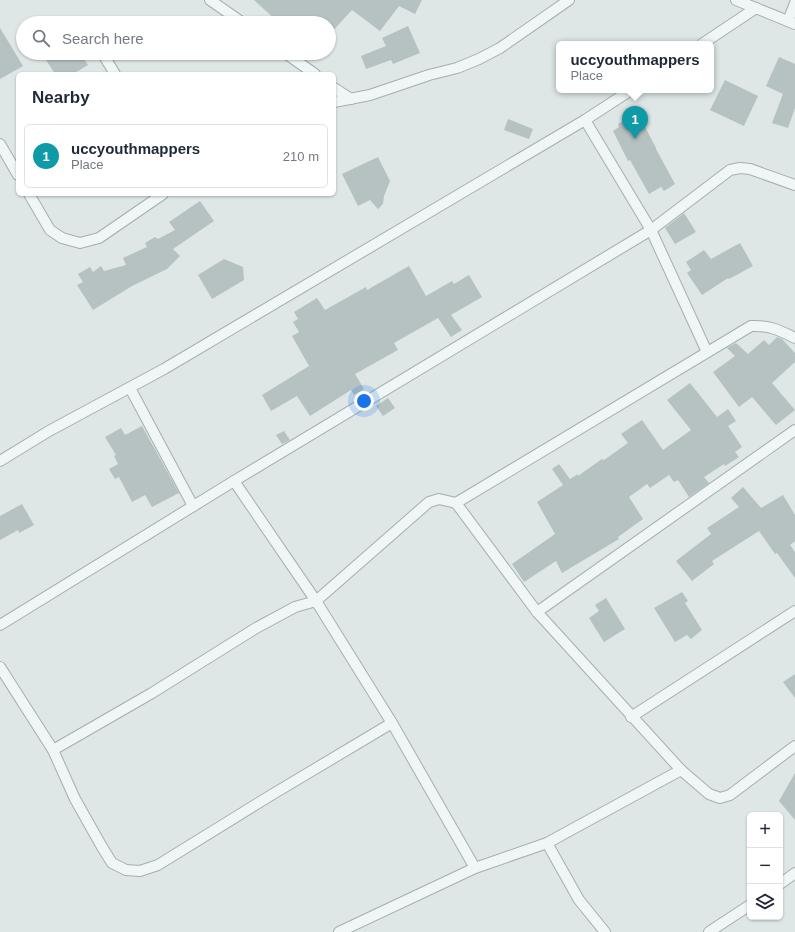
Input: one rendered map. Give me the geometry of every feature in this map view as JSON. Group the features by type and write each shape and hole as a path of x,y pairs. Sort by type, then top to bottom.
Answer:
{"street":[{"path":"210,0 233,16"},
{"path":"336,102 351,99 457,68 479,59 500,48 569,0"},
{"path":"736,0 791,22 795,3"},
{"path":"706,41 756,8"},
{"path":"106,60 114,72"},
{"path":"295,60 312,72"},
{"path":"336,89 351,99"},
{"path":"0,461 49,431 130,388 585,120 626,93"},
{"path":"585,120 651,230 707,352"},
{"path":"0,144 16,172"},
{"path":"0,625 234,481 651,230 730,170 740,168 750,169 795,186"},
{"path":"30,196 50,230 62,238 80,243 99,238 160,196"},
{"path":"456,504 751,326 762,325 774,328 795,338"},
{"path":"130,388 193,506"},
{"path":"537,612 795,430"},
{"path":"234,481 316,601 392,723 475,868"},
{"path":"53,750 152,693 256,628 296,606 316,601 429,502 439,499 456,504 537,612 631,717 681,770 709,794 720,798 730,795 795,746"},
{"path":"631,717 795,611"},
{"path":"0,667 53,750 74,799 102,848 112,863 126,870 140,871 158,865 392,723"},
{"path":"339,932 475,868 547,843 681,770"},
{"path":"547,843 579,900 605,932"},
{"path":"783,882 795,873"},
{"path":"709,932 747,907"}],"building":[{"path":"254,0 422,0 415,14 399,6 380,31 352,10 336,27 336,16 271,16"},
{"path":"408,26 420,53 393,64 391,60 366,69 361,56 386,46 382,38"},
{"path":"0,28 16,54 16,60 19,60 23,66 0,79"},
{"path":"779,57 795,64 795,108 788,128 772,123 783,94 766,86"},
{"path":"46,60 85,60 88,65 76,72 54,72"},
{"path":"725,80 758,96 744,126 710,110"},
{"path":"631,117 634,122 641,119 675,184 664,191 661,187 649,194 630,160 628,161 613,131 619,127 618,124"},
{"path":"508,119 533,129 529,139 504,130"},
{"path":"378,157 390,181 384,196 383,204 378,209 370,200 358,206 342,174"},
{"path":"200,201 214,221 173,249 180,256 167,269 132,286 93,310 77,285 83,282 78,274 90,267 93,272 101,266 104,271 126,265 123,258 147,247 145,243 155,237 158,239 175,230 169,222"},
{"path":"684,213 696,232 675,244 665,228"},
{"path":"740,243 753,266 729,279 728,278 702,295 687,273 691,270 686,262 704,250 711,259"},
{"path":"224,259 243,267 244,280 212,299 198,275"},
{"path":"409,266 426,296 452,281 454,284 469,275 482,297 451,315 462,330 451,337 438,318 394,343 398,350 355,374 364,389 354,395 351,390 310,416 297,396 271,411 262,395 309,366 292,336 299,332 293,322 298,319 294,312 317,298 325,310 366,287 367,290"},
{"path":"777,337 782,339 795,353 795,362 772,383 795,410 776,425 752,397 739,407 713,372 735,356 727,348 736,343 748,354 764,340 769,345"},
{"path":"690,383 717,417 728,409 736,421 728,426 742,447 735,452 739,457 725,466 724,464 704,477 709,483 689,497 678,480 674,482 669,475 650,488 647,484 629,497 643,519 618,537 619,539 562,573 556,561 524,582 512,564 555,534 537,502 563,485 552,469 559,464 570,479 578,474 578,476 628,443 621,434 642,420 663,450 691,430 667,400"},
{"path":"388,398 395,408 383,416 376,406"},
{"path":"142,426 179,493 152,507 145,495 132,502 119,477 115,479 109,469 118,464 114,456 116,455 105,437 121,428 125,435"},
{"path":"284,431 290,440 282,444 276,435"},
{"path":"743,487 761,508 783,495 795,515 795,541 790,545 795,552 795,578 777,553 775,554 759,531 712,561 714,564 692,581 676,561 711,534 707,528 739,507 731,498"},
{"path":"22,504 34,525 19,533 18,530 0,540 0,516"},
{"path":"682,592 688,601 685,603 702,630 691,639 687,635 675,642 654,608"},
{"path":"606,598 625,629 604,642 589,618 599,611 595,605"},
{"path":"795,674 795,698 783,682"},
{"path":"795,773 795,820 779,801"}],"place":[{"name":"uccyouthmappers","path":"635,139"}]}
